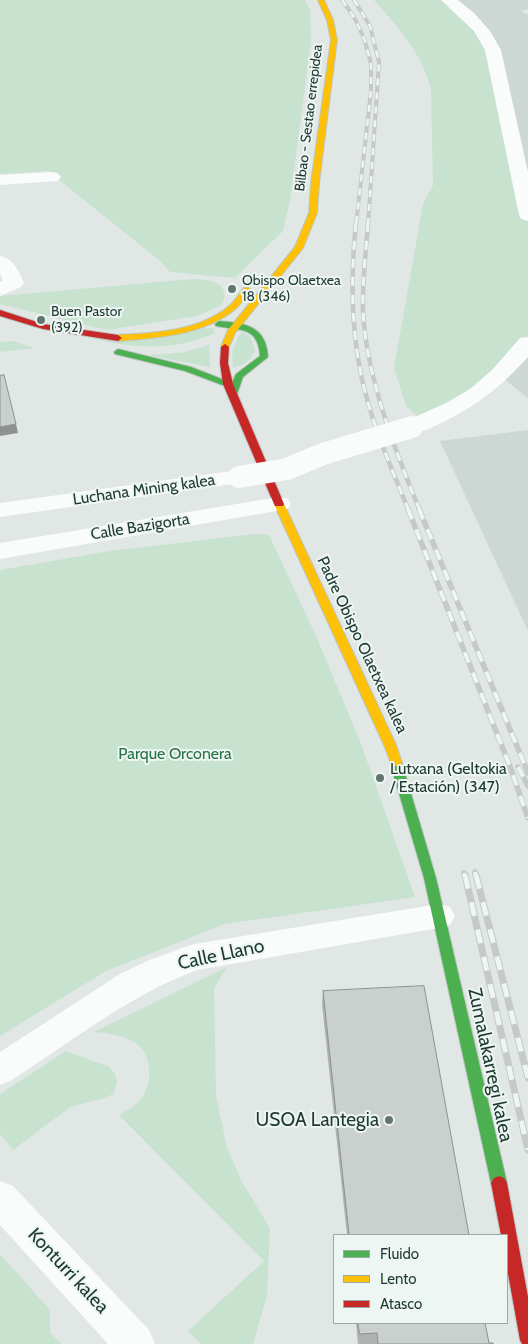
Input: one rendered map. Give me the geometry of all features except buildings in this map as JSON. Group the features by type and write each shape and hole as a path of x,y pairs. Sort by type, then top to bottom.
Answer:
{"main road":[{"name":"Bilbao - Sestao errepidea","path":"314,213 315,183 334,40 330,20 321,0"},
{"path":"288,242 314,213"},
{"path":"228,384 218,372 215,364 218,336 230,327 299,248 314,213"},
{"path":"0,313 10,318 37,325 118,338 162,335 228,312 256,280"},
{"path":"228,312 230,327 223,347 223,364 228,384"},
{"path":"195,325 250,330 262,338 264,357 239,376 233,396"},
{"path":"18,332 82,345"},
{"path":"161,350 113,352 161,361 208,374 228,384"},
{"name":"Padre Obispo Olaetxea kalea","path":"228,384 279,504 390,745 409,802 439,916"},
{"name":"Zumalakarregi kalea","path":"439,916 498,1180 528,1340"}],"street":[{"path":"448,0 479,24 487,35 493,50 528,215"},
{"path":"0,180 52,177"},
{"path":"0,262 9,271 14,283 0,290"},
{"name":"Luchana Mining kalea","path":"0,510 287,469 323,454 412,427 476,396 500,376 528,343"},
{"name":"Calle Bazigorta","path":"0,551 279,504"},
{"name":"Calle Llano","path":"0,1070 132,984 159,970 194,957 439,916"},
{"name":"Konturri kalea","path":"0,1198 135,1344"}],"shaded area":[{"path":"448,0 528,0 528,9 521,11 528,15 528,216"},
{"path":"528,339 528,398 500,376"},
{"path":"528,430 528,631 440,441"}],"green space":[{"path":"0,0 305,0 310,10 311,41 290,201 283,231 235,278 170,272 160,261 48,171 0,174"},
{"path":"374,0 448,0 479,24 528,216 528,343 523,351 426,424 406,406 394,368 423,204 433,185 431,89 422,64 408,41"},
{"path":"193,279 206,280 222,287 224,297 222,305 197,316 106,330 0,304 0,296"},
{"path":"213,328 215,333 185,343 169,345 138,346 91,338"},
{"path":"241,332 250,336 255,350 247,362 233,368 232,351"},
{"path":"12,341 35,348 0,352 0,342"},
{"path":"209,345 210,367 148,355 181,353"},
{"name":"Parque Orconera","path":"255,534 269,535 316,636 360,741 415,897 225,924 106,971 0,1036 0,570 110,551"},
{"path":"227,967 214,988 216,1096 227,1148 242,1182 270,1228 267,1295 253,1344 201,1344 188,1331 264,1261 119,1115 136,1105 143,1096 148,1084 148,1062 143,1050 128,1039 117,1035 94,1032"},
{"path":"66,1051 109,1067 115,1074 117,1083 113,1094 105,1098 70,1107 13,1150 0,1134 0,1094"},
{"path":"0,1254 50,1310 50,1333 62,1344 0,1344"}],"railway":[{"path":"342,0 354,17 364,38 371,64 371,91 356,225"},
{"path":"354,0 370,26 379,62 368,225"},
{"path":"356,223 353,259 353,296 355,333 360,369 374,423 409,511"},
{"path":"368,223 363,300 365,336 383,412 420,511"},
{"path":"408,509 509,764 528,818"},
{"path":"419,509 528,773"},
{"path":"518,767 528,786"},
{"path":"475,872 476,877"},
{"path":"464,873 465,877"},
{"path":"465,875 528,1150"},
{"path":"476,875 528,1078"}],"traffic: fast":[{"path":"219,324 244,327 251,330 257,334 263,347 264,357 239,376 233,395"},
{"path":"118,352 188,369 228,384"},
{"path":"396,763 430,878 499,1183"}],"traffic: slow":[{"path":"225,347 231,332 299,248 313,213 315,183 334,40 330,20 321,0"},
{"path":"118,338 176,332 204,323 229,310 247,290"},
{"path":"279,504 390,745 396,763"}],"traffic: jam":[{"path":"0,313 43,327 118,338"},
{"path":"225,347 224,363 228,384 279,504"},
{"path":"499,1183 528,1340"}],"place":[{"name":"Obispo Olaetxea 18 (346)","path":"232,289"},
{"name":"Buen Pastor (392)","path":"41,320"},
{"name":"Lutxana (Geltokia / Estación) (347)","path":"380,778"},
{"name":"USOA Lantegia","path":"389,1120"}]}
